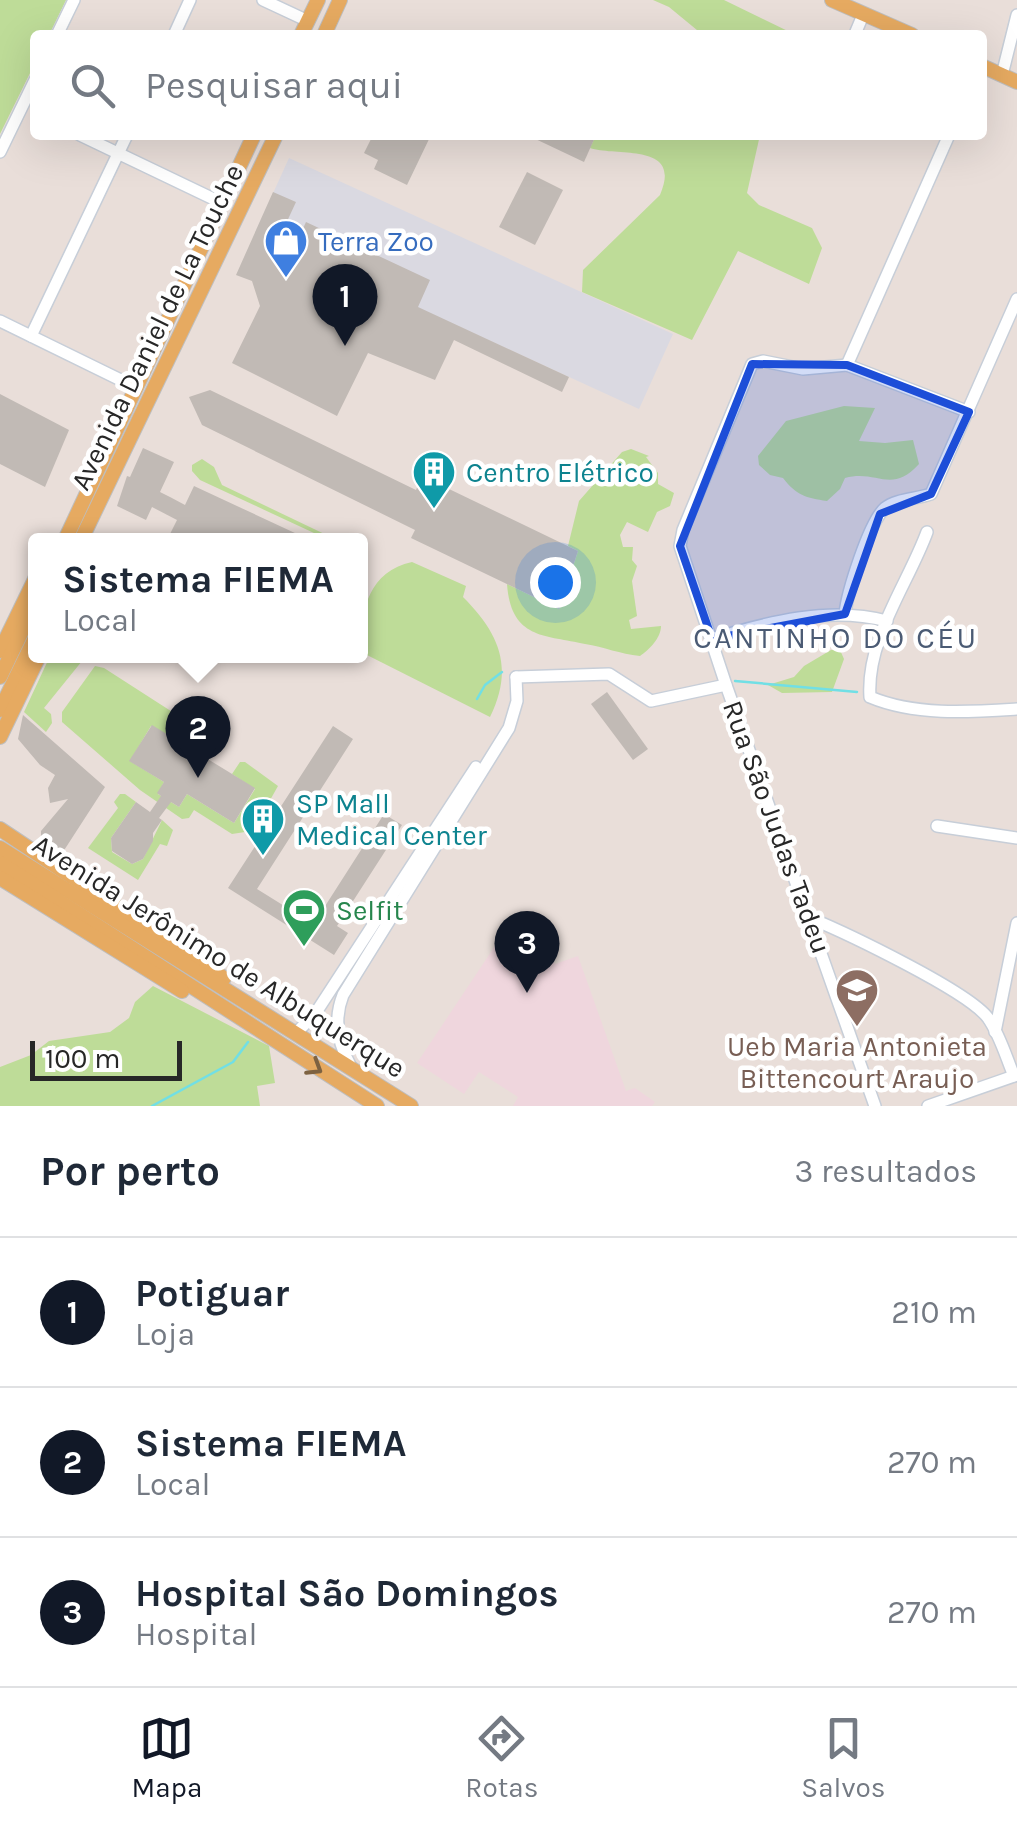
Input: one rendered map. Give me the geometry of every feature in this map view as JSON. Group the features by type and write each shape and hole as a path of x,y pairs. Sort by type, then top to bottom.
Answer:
{"main road":[{"path":"304,28 318,0"},
{"path":"326,30 340,0"},
{"path":"832,0 900,30"},
{"path":"987,68 1017,82"},
{"name":"Avenida Daniel de La Touche","path":"68,533 252,140"},
{"name":"Avenida Daniel de La Touche","path":"84,533 274,140"},
{"path":"58,533 102,458"},
{"path":"92,533 112,478"},
{"path":"0,650 28,593"},
{"path":"0,676 28,618"},
{"path":"0,710 28,652"},
{"path":"0,737 36,663"},
{"path":"0,829 177,944 296,1033"},
{"name":"Avenida Jerônimo de Albuquerque","path":"0,848 411,1106"},
{"name":"Avenida Jerônimo de Albuquerque","path":"0,863 376,1106"},
{"path":"0,878 162,980 254,1029"}],"street":[{"path":"59,30 74,0"},
{"path":"176,30 190,0"},
{"path":"263,0 304,28"},
{"path":"857,30 864,15"},
{"path":"1002,75 1017,16"},
{"path":"0,152 30,90"},
{"path":"22,107 30,111"},
{"path":"90,140 222,203"},
{"path":"31,336 125,140"},
{"path":"947,140 847,365 969,412"},
{"path":"845,614 854,574 880,514 890,505 931,494 1017,300"},
{"path":"0,321 136,386"},
{"name":"Rua São Judas Tadeu","path":"847,365 803,369 763,361 752,364 681,540 682,556 726,685 875,1106"},
{"path":"927,532 887,621 872,666 873,699 946,712 1017,709"},
{"path":"712,639 751,627 845,614 887,621"},
{"path":"516,677 609,674 651,701 726,685"},
{"path":"296,1033 315,1014 502,726 516,677"},
{"path":"351,1067 340,1046 337,1028 343,995 509,728 517,701 516,677"},
{"path":"937,826 1017,838"},
{"path":"810,918 952,991 980,1010 995,1032 1015,1075 931,1105"},
{"path":"995,1032 1017,923"}],"highlighted area":[{"path":"752,364 847,365 969,412 931,494 880,514 845,614 712,639 680,546"}],"shaded area":[{"path":"289,158 673,334 639,409 255,233"},
{"path":"509,925 550,951 555,964 578,956 626,1091 635,1088 655,1102 652,1106 513,1106 518,1097 479,1072 464,1094 417,1063"}],"green space":[{"path":"0,0 66,0 51,30 30,30 30,73 0,134"},
{"path":"653,0 724,0 786,30 697,30 669,7"},
{"path":"594,140 759,140 747,193 759,205 812,228 822,248 809,284 738,251 692,340 582,292 583,270 660,195 665,178 663,167 655,159 590,148"},
{"path":"844,406 875,408 859,441 913,440 919,464 892,480 845,478 827,501 802,495 783,478 770,475 759,465 758,456 786,421"},
{"path":"631,449 649,456 646,457 658,473 658,484 674,493 670,506 657,512 648,532 627,522 620,535 623,547 633,547 632,560 637,566 632,581 637,616 629,620 631,629 661,626 657,639 640,656 532,631 515,615 507,584 559,609 578,551 568,546 579,501 622,452"},
{"path":"202,459 214,467 222,485 322,533 314,533 200,480 192,465"},
{"path":"412,562 466,586 463,597 494,638 502,667 490,717 368,656 369,596 385,575"},
{"path":"831,650 840,650 844,659 832,692 782,693 768,685 794,677"},
{"path":"47,663 80,663 44,708 51,714 52,723 46,732 24,712"},
{"path":"95,666 205,733 193,750 151,726 130,761 164,782 158,794 179,807 187,794 234,823 255,789 232,774 240,762 278,786 269,802 257,802 248,814 250,825 245,832 232,834 194,810 189,818 182,819 140,790 62,722 62,712"},
{"path":"120,794 136,802 111,838 112,852 132,864 143,859 162,820 173,830 167,846 160,844 138,880 88,848 118,808 114,802"},
{"path":"153,986 269,1046 275,1083 257,1086 260,1106 0,1106 0,1067 31,1055 49,1041 110,1032 129,1018 135,1002"}],"building":[{"path":"370,140 429,140 407,185 374,169 378,160 364,153"},
{"path":"538,140 594,140 584,162"},
{"path":"527,172 563,190 535,245 499,227"},
{"path":"273,192 296,202 277,243 293,250 306,222 430,280 418,307 569,377 562,392 454,340 435,380 368,353 337,416 232,363 260,306 252,281 236,275"},
{"name":"Centro Elétrico","path":"210,390 416,490 422,476 578,551 559,609 411,538 415,530 202,425 189,397"},
{"path":"0,394 69,430 45,487 0,464"},
{"path":"143,448 174,462 160,492 185,505 194,486 295,533 170,533 177,520 152,507 146,520 117,506 127,476 130,477"},
{"path":"607,692 648,749 633,760 591,704"},
{"path":"23,715 105,787 61,855 41,841 41,831 68,799 50,803 48,788 55,775 40,765 18,739"},
{"path":"152,725 255,788 234,823 187,794 179,807 171,802 159,818 162,820 143,859 132,864 112,851 111,838 136,802 150,812 161,796 157,793 164,782 129,761"},
{"name":"SP Mall Medical Center","path":"333,726 353,739 257,889 294,912 300,902 320,914 384,814 402,825 337,926 348,933 334,955 228,888"}],"waterway":[{"path":"477,699 485,685 502,672"},
{"path":"735,681 857,692"},
{"path":"152,1106 233,1062 248,1042"}],"place":[{"name":"Terra Zoo","path":"286,279"},
{"name":"Potiguar","path":"345,346"},
{"name":"Centro Elétrico","path":"434,510"},
{"name":"Sistema FIEMA","path":"198,778"},
{"name":"SP Mall Medical Center","path":"263,857"},
{"name":"Selfit","path":"304,948"},
{"name":"Hospital São Domingos","path":"527,993"},
{"name":"Ueb Maria Antonieta Bittencourt Araujo","path":"857,1028"}],"district":[{"name":"CANTINHO DO CÉU","path":"836,638"}]}
